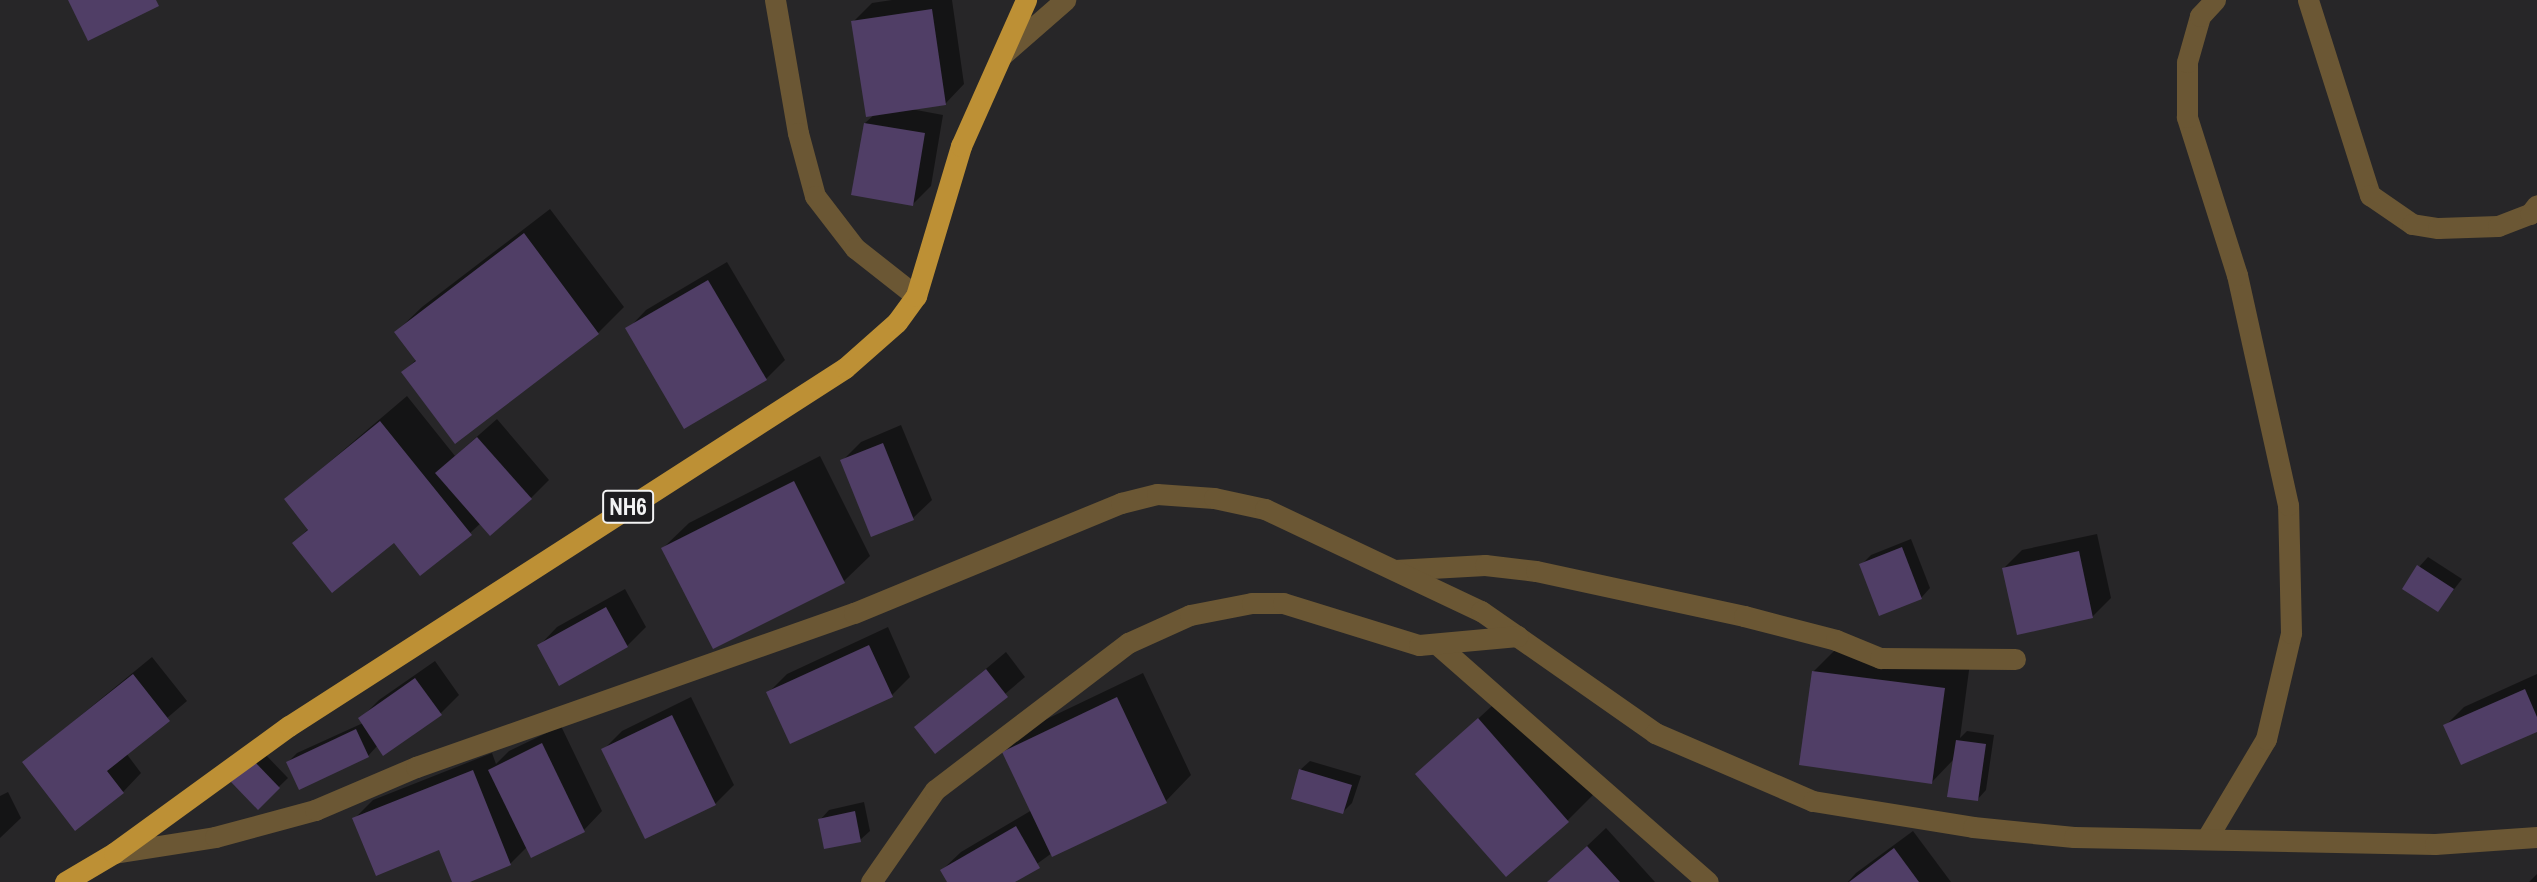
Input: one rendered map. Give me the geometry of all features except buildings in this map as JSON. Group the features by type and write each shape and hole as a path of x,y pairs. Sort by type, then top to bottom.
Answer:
{"highway":[{"name":"NH6","path":"65,882 114,853 289,726 845,368 897,322 916,296 961,146 1026,0"}],"street":[{"path":"775,0 798,133 815,196 855,248 916,296"},
{"path":"1002,55 1065,0"},
{"path":"2207,838 2266,739 2291,633 2288,505 2237,275 2187,117 2187,62 2200,16 2215,0"},
{"path":"2308,0 2370,195 2412,224 2438,228 2498,226 2530,214 2537,205"},
{"path":"114,853 215,837 315,810 416,767 854,613 1121,503 1157,494 1214,498 1265,509 1481,611 1655,733 1812,801 1973,827 2074,837 2435,844 2537,837"},
{"path":"1395,570 1485,565 1536,571 1744,615 1836,640 1880,658 2015,659"},
{"path":"871,882 934,790 1128,643 1190,615 1252,603 1283,603 1358,623 1400,642 1438,645 1518,636"},
{"path":"1438,645 1708,882"}]}
